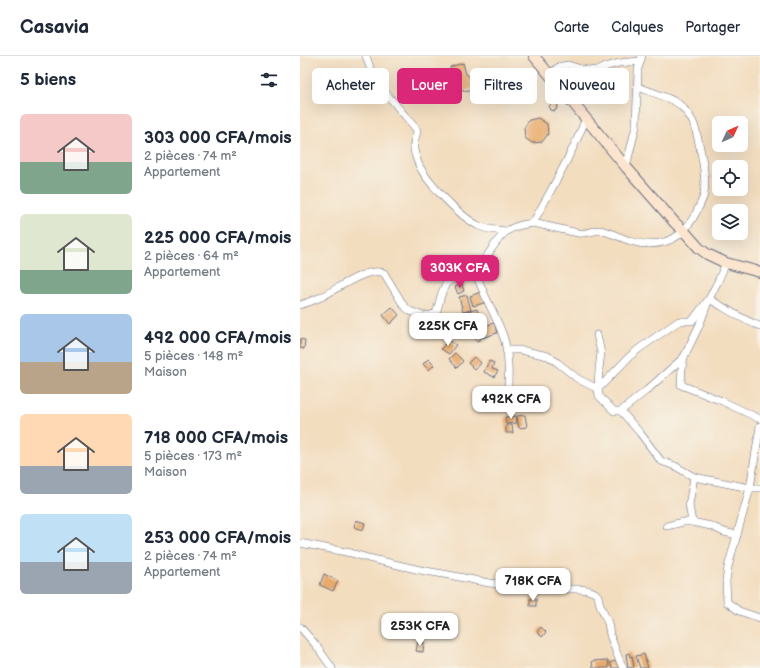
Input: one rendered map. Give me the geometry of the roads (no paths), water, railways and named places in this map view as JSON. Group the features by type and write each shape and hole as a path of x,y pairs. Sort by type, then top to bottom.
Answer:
{"street":[{"path":"366,56 374,79 416,130 417,134 414,143 417,161 428,180 455,208 473,222 482,227 506,231"},
{"path":"534,56 545,70"},
{"path":"603,68 640,58 638,69 636,126 626,167"},
{"path":"557,68 568,65 578,68"},
{"path":"300,305 320,298 362,275 379,271 384,273 404,306 410,311 423,316 431,315 436,313 439,307 441,294 447,283 474,270 506,231 525,224 533,223 583,234 600,230 640,244 668,241 677,237 684,231 695,215 704,194 704,169 695,126 692,119 679,104 638,87"},
{"path":"574,104 626,167 675,223 703,252 726,263 760,272"},
{"path":"533,223 560,174 586,118"},
{"path":"726,263 684,357 681,385 722,401 760,419"},
{"path":"474,270 502,331 509,369 507,407"},
{"path":"709,299 740,317 760,326"},
{"path":"598,389 640,348 679,321 692,321 709,299"},
{"path":"597,335 601,352 598,389 599,396 614,411 621,412 661,460 694,477 750,488 760,488"},
{"path":"506,350 521,350 548,356 578,379 598,389"},
{"path":"621,412 684,357"},
{"path":"760,426 750,488 728,567 726,581 727,602 739,611 760,618"},
{"path":"692,522 689,505 694,477"},
{"path":"667,526 683,522 692,522 737,535"},
{"path":"300,543 351,553 420,570 489,583 510,585 527,584 544,586 557,590 578,589 595,592 598,596 600,606 608,623 614,648 623,668"},
{"path":"300,627 315,644 332,668"}]}
